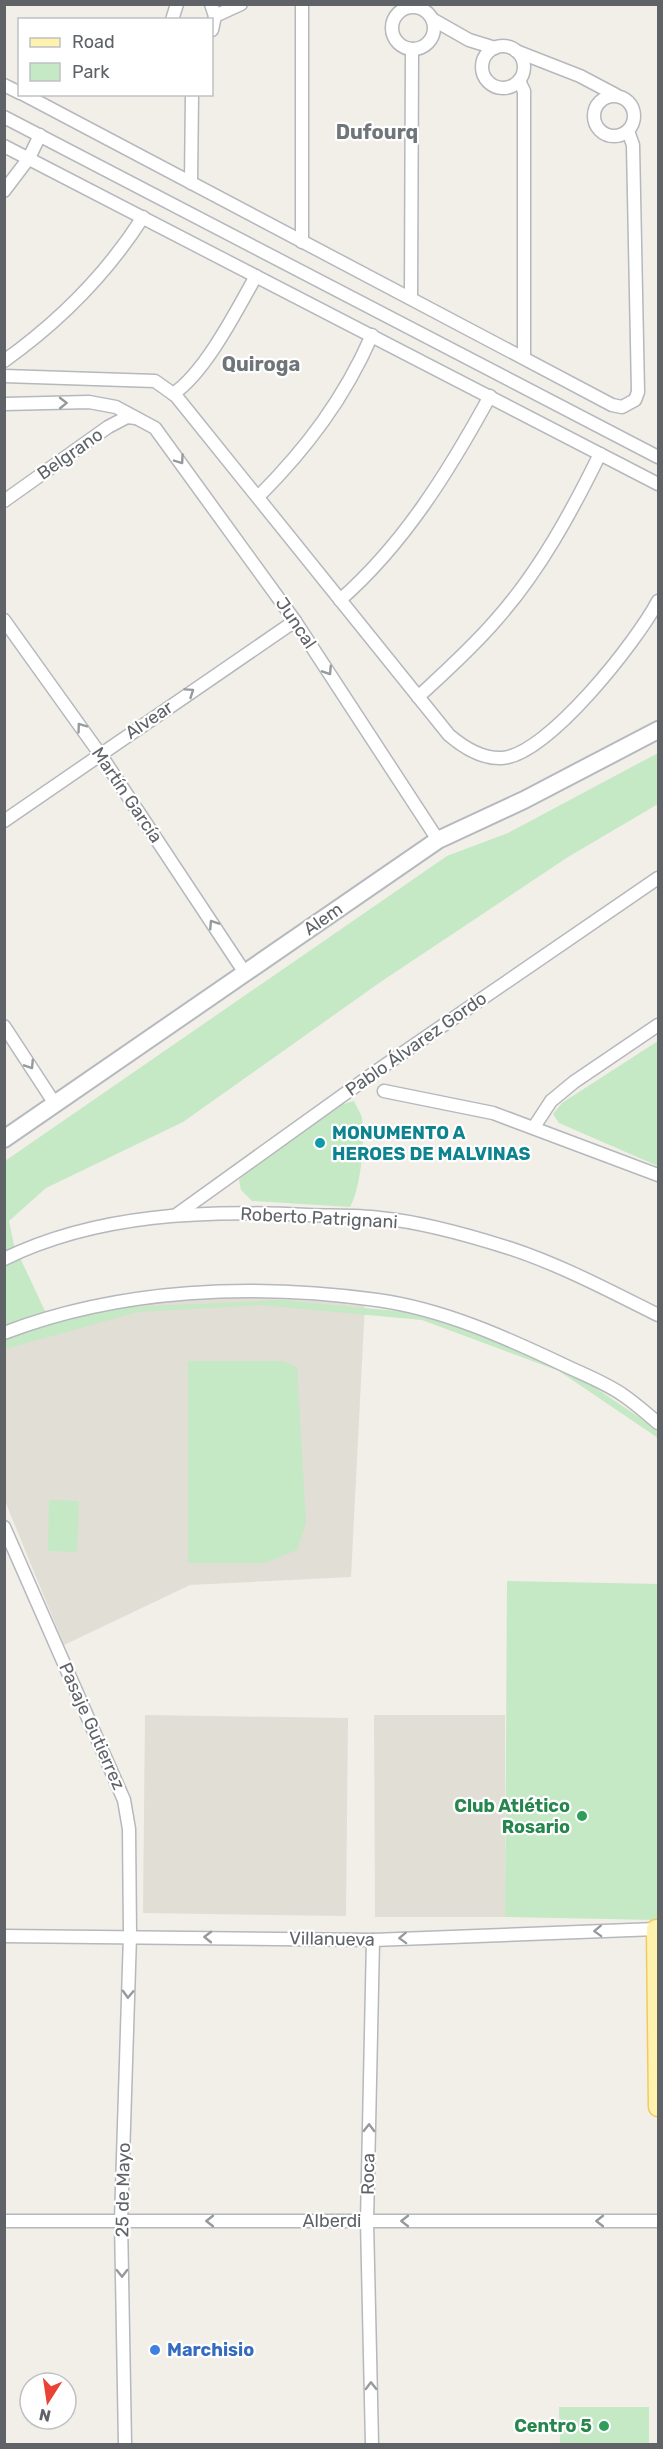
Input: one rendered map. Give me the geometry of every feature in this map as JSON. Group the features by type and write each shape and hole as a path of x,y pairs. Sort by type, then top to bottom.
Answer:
{"main road":[{"name":"Alem","path":"4,1138 438,840 531,796 658,730"},
{"path":"657,1929 658,2107"}],"street":[{"path":"213,10 241,4"},
{"path":"302,4 302,242"},
{"path":"432,19 434,33 431,40 419,48 412,49 400,44 393,33 396,7 422,9 432,19 470,40 495,48 506,47 580,76 628,101 632,106 634,119 628,131 615,136 598,128 594,115 598,102 616,95"},
{"path":"495,48 487,54 483,64 486,78 492,85 501,88 519,81 523,73 524,63 515,50"},
{"path":"411,298 412,49"},
{"path":"519,81 524,91 524,358"},
{"path":"4,85 18,92"},
{"path":"25,96 612,405 622,407 635,400 638,392 633,145 628,131"},
{"path":"191,183 192,96"},
{"path":"4,117 658,457"},
{"path":"4,191 29,158 40,135"},
{"path":"4,146 658,484"},
{"path":"4,361 31,342 80,298 112,261 142,217"},
{"path":"173,394 190,378 220,337 256,276"},
{"path":"258,497 296,459 321,427 347,387 372,335"},
{"path":"4,376 155,381 173,394 418,697 459,744 480,754 509,756 541,739 591,691 629,645 658,602"},
{"path":"340,600 371,570 420,512 457,456 490,396"},
{"name":"Juncal","path":"4,404 89,402 116,407 155,428 170,445 295,621 438,840"},
{"name":"Belgrano","path":"4,501 122,419 140,419"},
{"path":"418,697 463,656 521,589 565,520 600,454"},
{"name":"Martín García","path":"4,620 100,753 245,973"},
{"name":"Alvear","path":"4,821 295,621"},
{"name":"Pablo Álvarez Gordo","path":"176,1215 378,1070 658,878"},
{"path":"534,1126 551,1101 574,1082 658,1025"},
{"path":"4,1026 55,1104"},
{"path":"384,1091 451,1103 534,1126 658,1175"},
{"name":"Roberto Patrignani","path":"4,1259 60,1238 142,1218 268,1213 381,1218 426,1226 511,1249 568,1271 658,1315"},
{"path":"4,1333 37,1321 174,1295 228,1291 284,1292 379,1300 467,1324 519,1343 622,1394 658,1424"},
{"name":"Pasaje Gutierrez","path":"4,1527 124,1800 129,1829 130,1935"},
{"name":"Villanueva","path":"4,1936 130,1935 373,1940 657,1929"},
{"name":"25 de Mayo","path":"125,2445 121,2221 130,1935"},
{"name":"Roca","path":"372,2445 367,2221 373,1940"},
{"name":"Alberdi","path":"4,2221 658,2221"}],"shaded area":[{"path":"227,1297 365,1303 351,1577 190,1585 64,1645 5,1501 4,1343 48,1326 131,1305"},
{"path":"145,1715 348,1718 346,1916 143,1913"},
{"path":"374,1715 505,1715 505,1917 375,1917"}],"green space":[{"path":"658,753 658,804 568,857 382,981 183,1122 46,1188 9,1221 14,1245 45,1311 281,1300 427,1314 566,1368 658,1430 658,1438 559,1371 422,1320 260,1305 138,1312 5,1349 5,1161 447,856 508,833"},
{"path":"658,1041 658,1166 559,1123 553,1114 562,1103"},
{"path":"354,1101 362,1118 363,1139 357,1188 350,1207 252,1201 241,1190 239,1180 259,1159 340,1105"},
{"path":"188,1361 282,1361 297,1367 306,1523 297,1550 264,1563 188,1563"},
{"path":"49,1500 79,1501 77,1552 48,1551"},
{"name":"Club Atlético Rosario","path":"507,1581 658,1584 658,1920 505,1917"},
{"name":"Centro 5","path":"559,2407 649,2407 649,2444 560,2444"}],"place":[{"name":"MONUMENTO A HEROES DE MALVINAS","path":"320,1143"},
{"name":"Club Atlético Rosario","path":"582,1816"},
{"name":"Marchisio","path":"155,2350"},
{"name":"Centro 5","path":"604,2426"}],"district":[{"name":"Dufourq","path":"377,132"},
{"name":"Quiroga","path":"261,364"}]}
